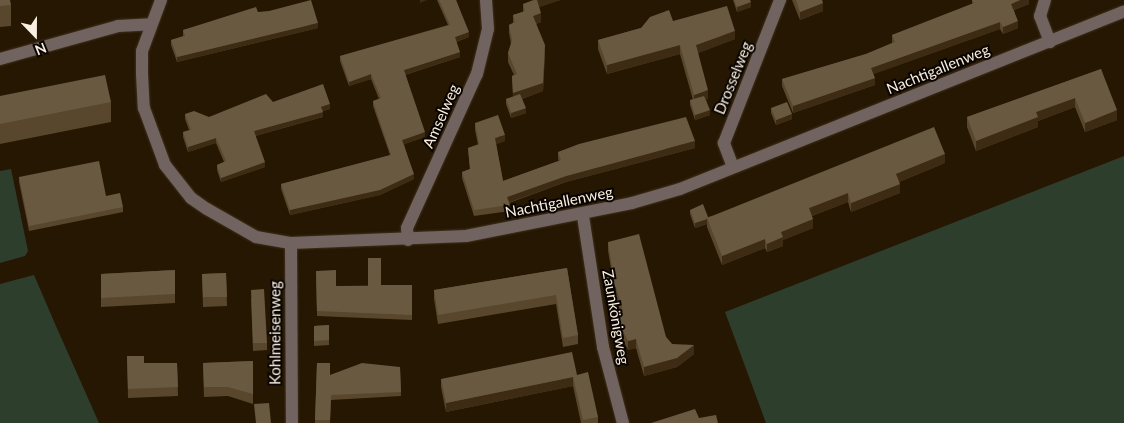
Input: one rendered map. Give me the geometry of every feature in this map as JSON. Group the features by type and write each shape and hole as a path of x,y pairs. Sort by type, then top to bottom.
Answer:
{"street":[{"name":"Nachtigallenweg","path":"161,0 142,51 142,90 165,165 192,198 216,215 256,237 291,243 408,240 466,236 583,216 680,189 1124,11"},
{"name":"Amselweg","path":"408,240 407,228 476,74 488,29 486,0"},
{"name":"Drosselweg","path":"733,168 724,143 780,0"},
{"path":"1045,0 1040,16 1050,42"},
{"path":"0,59 118,26 151,24"},
{"name":"Zaunkönigweg","path":"583,216 603,347 623,423"},
{"name":"Kohlmeisenweg","path":"291,243 292,423"}],"green space":[{"path":"1124,156 1124,423 766,423 725,312"},
{"path":"11,169 28,251 25,256 0,263 0,171"},
{"path":"34,275 99,423 0,423 0,284"}],"building":[{"path":"0,0 10,0 11,5 0,6"},
{"path":"311,0 318,23 177,57 171,40 185,36 183,30 256,7 258,12 269,11"},
{"path":"439,0 456,0 469,32 455,37 460,52 404,70 425,132 402,140 414,174 380,190 290,210 281,184 391,155 373,101 381,98 371,74 349,82 340,56 450,25"},
{"path":"537,0 541,13 533,16 545,45 543,83 513,93 512,76 517,74 508,53 512,40 509,25 515,22 513,15 525,11 523,4"},
{"path":"734,0 750,0 751,2 737,7"},
{"path":"796,0 822,0 823,3 800,12"},
{"path":"972,0 1020,0 1011,4 1018,21 1003,27 1000,22 871,68 875,78 793,106 782,79 866,54 895,42 892,35 974,3"},
{"path":"727,6 735,31 696,45 708,90 694,95 680,45 607,65 598,40 641,28 650,17 669,10 673,21"},
{"path":"1101,69 1117,110 1085,123 1075,98 1036,112 1038,117 976,141 967,117"},
{"path":"105,75 111,102 0,124 0,96"},
{"path":"323,84 330,104 321,107 323,112 254,131 265,162 221,178 217,165 226,161 216,138 188,147 183,132 191,130 185,114 194,111 209,117 266,94 273,102"},
{"path":"520,94 526,108 511,113 506,99"},
{"path":"704,96 710,110 695,115 690,100"},
{"path":"787,102 792,114 776,120 771,108"},
{"path":"498,115 505,135 495,138 503,181 561,160 558,152 579,144 686,117 695,141 566,176 507,197 510,205 474,210 462,172 470,169 468,148 479,144 475,123"},
{"path":"934,127 945,154 896,174 900,184 851,203 848,193 809,208 813,219 781,232 783,237 767,244 765,239 722,256 707,218"},
{"path":"99,161 106,196 120,193 123,207 29,226 19,177"},
{"path":"703,204 708,217 695,223 690,210"},
{"path":"639,234 666,337 672,344 694,345 677,358 644,367 636,339 628,341 618,321 623,311 616,287 609,288 606,276 613,274 608,242"},
{"path":"368,258 381,258 381,285 412,285 412,315 317,311 316,271 336,270 336,286 368,286"},
{"path":"567,268 578,335 563,338 556,295 438,315 434,290"},
{"path":"175,270 175,294 101,298 101,274"},
{"path":"226,273 227,297 203,297 202,274"},
{"path":"264,289 267,343 253,343 251,290"},
{"path":"329,325 329,340 314,341 314,326"},
{"path":"572,352 577,375 588,372 598,417 583,420 573,377 446,403 441,379"},
{"path":"127,356 144,356 144,363 177,363 178,387 128,389"},
{"path":"253,361 253,394 228,387 204,387 203,363"},
{"path":"317,363 330,363 330,375 362,363 400,367 401,392 331,395 330,420 315,420"},
{"path":"269,403 271,423 256,423 254,404"},
{"path":"695,409 699,418 716,415 718,423 651,423"}]}
